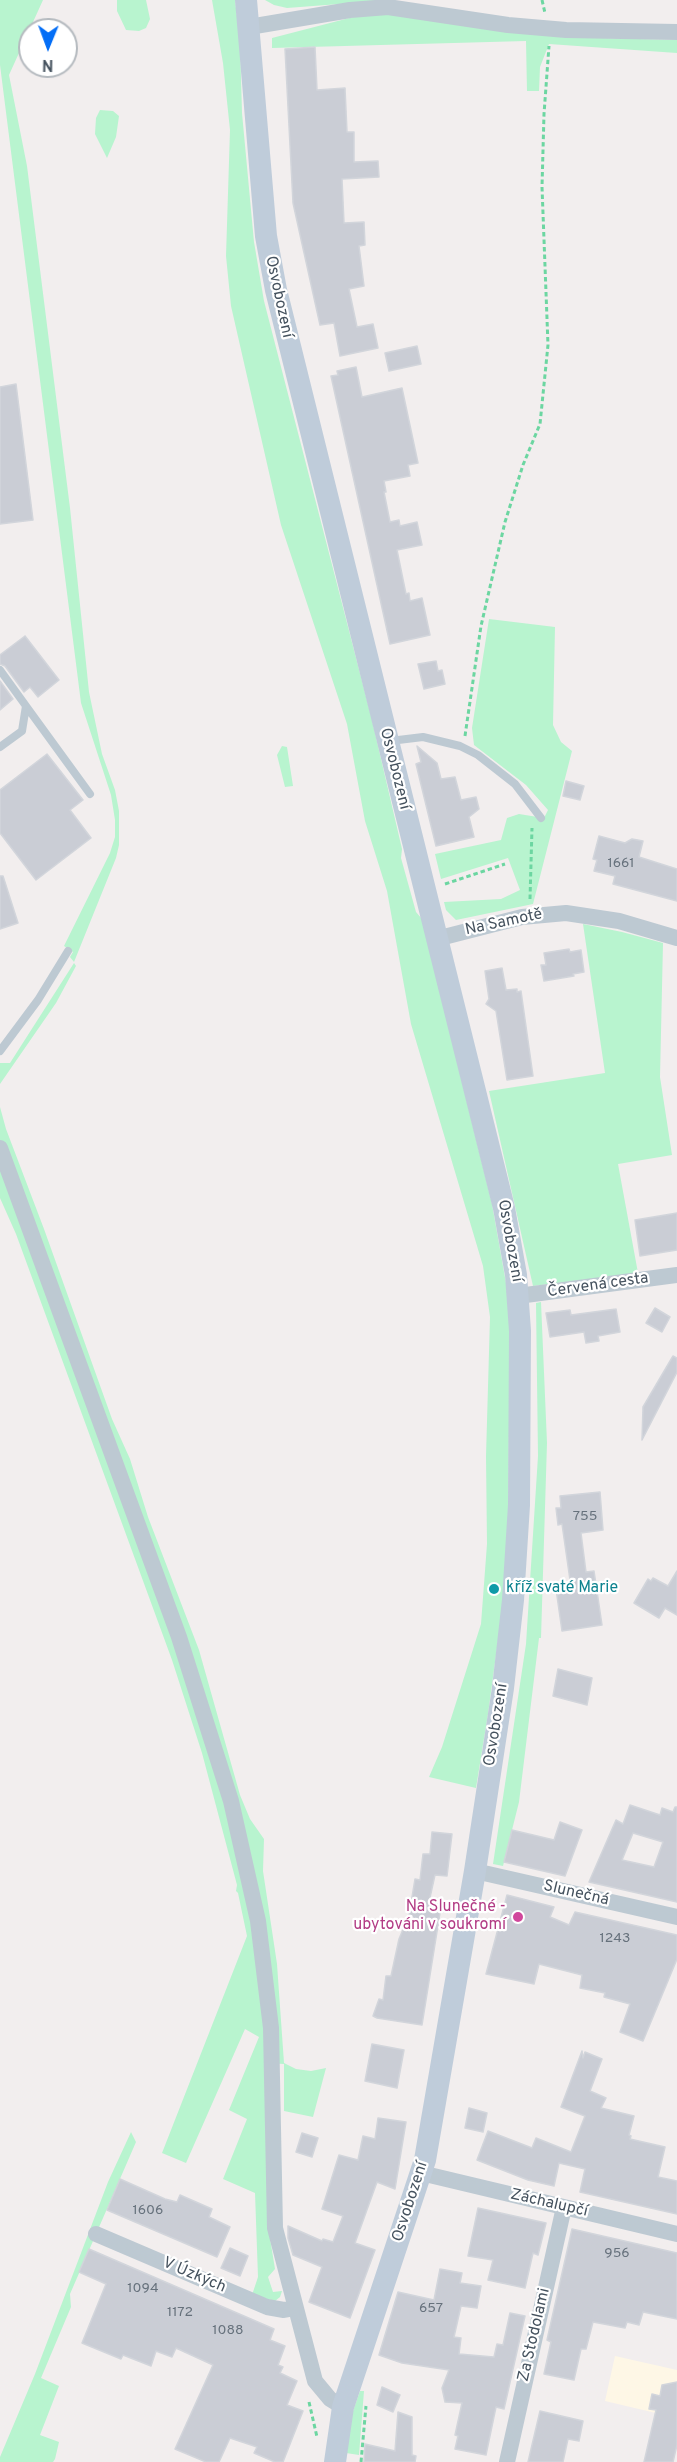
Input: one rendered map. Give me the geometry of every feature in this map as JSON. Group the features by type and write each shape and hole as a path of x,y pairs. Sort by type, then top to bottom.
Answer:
{"main road":[{"name":"Osvobození","path":"246,0 266,236 276,290 504,1208 518,1296 521,1383 517,1552 503,1688 475,1871 434,2114 421,2173 343,2407 335,2462"}],"street":[{"path":"249,27 350,10 388,7 549,29 677,32"},
{"name":"Na Samotě","path":"436,939 531,916 566,913 599,916 677,938"},
{"path":"0,1148 179,1637 231,1801 258,1921 271,2028 274,2212 278,2245 315,2381 326,2396 343,2407"},
{"name":"Červená cesta","path":"518,1296 677,1275"},
{"name":"Slunečná","path":"475,1871 677,1917"},
{"name":"Záchalupčí","path":"421,2173 677,2234"},
{"name":"Za Stodolami","path":"507,2462 564,2207"},
{"name":"V Úzkých","path":"96,2234 267,2307 278,2310 295,2308"}],"lane":[{"path":"0,670 90,794"},
{"path":"0,747 22,731 26,706"},
{"path":"387,742 423,737 460,746 478,755 515,784 539,815"},
{"path":"0,1051 38,1000 68,951"}],"path":[{"path":"460,746 467,731 481,626 505,522 523,465 540,424 548,345 542,187 549,29 542,0"},
{"path":"531,916 531,833 539,815"},
{"path":"438,886 505,864"},
{"path":"309,2402 318,2441"}],"shaded area":[{"path":"615,2356 677,2370 677,2418 605,2401"}],"green space":[{"path":"0,0 43,0 35,18 18,18 18,55 9,75 27,166 70,508 89,692 102,754 115,790 119,811 119,845 116,858 74,962 70,957 73,952 64,946 110,853 115,837 115,820 111,795 81,703 0,65"},
{"path":"117,0 146,0 150,19 146,28 139,31 126,30 117,11"},
{"path":"212,0 235,0 240,41 242,113 254,242 264,301 371,716 402,849 401,858 416,912 422,919 492,1204 506,1283 510,1323 508,1538 502,1611 476,1788 429,1777 442,1747 481,1624 487,1544 486,1456 490,1317 483,1266 411,1024 387,891 365,821 347,724 281,525 231,306 226,256 230,130 223,63"},
{"path":"265,0 392,0 287,8"},
{"path":"389,13 565,37 677,40 677,53 549,44 540,67 539,91 527,91 526,41 272,48 272,38 357,16"},
{"path":"100,110 113,111 119,116 116,137 107,158 95,134 96,118"},
{"path":"489,619 555,627 553,725 561,742 572,751 533,904 456,920 446,910 444,902 501,899 520,890 508,858 441,879 435,854 501,840 507,818 519,814 544,818 548,810 526,785 474,745 472,728"},
{"path":"282,746 287,747 293,786 285,787 277,755"},
{"path":"583,924 663,943 660,1077 672,1155 618,1164 638,1273 533,1286 489,1091 605,1073"},
{"path":"74,963 76,966 56,1003 0,1084 0,1063 10,1063"},
{"path":"0,1107 112,1419 130,1459 148,1517 199,1650 240,1795 250,1819 264,1839 263,1871 277,1964 284,2063 296,2069 311,2071 326,2068 313,2117 284,2111 284,2064 266,2063 269,2232 275,2269 268,2277 273,2292 282,2291 280,2297 275,2301 252,2295 258,2277 255,2193 223,2179 247,2119 229,2110 259,2037 245,2029 186,2163 162,2153 247,1936 236,1891 237,1885 202,1753 172,1660 16,1234 0,1198"},
{"path":"541,1302 547,1443 541,1638 539,1638 519,1802 503,1866 493,1864 526,1644 538,1456 536,1303"},
{"path":"131,2132 136,2142 70,2294 71,2307 41,2378 59,2386 40,2435 59,2442 55,2459 53,2462 0,2462 108,2182"},
{"path":"360,2391 364,2391 359,2455 346,2453 352,2414"}],"building":[{"path":"315,47 317,90 345,88 347,132 354,132 354,162 378,161 379,177 342,179 344,223 364,222 365,245 359,246 364,286 349,289 357,327 373,324 378,348 340,356 334,323 320,325 293,203 285,49"},
{"path":"417,346 421,364 389,371 385,353"},
{"path":"356,367 362,397 402,388 418,463 408,465 410,476 384,481 386,492 384,492 390,522 399,520 400,526 417,522 422,545 397,550 406,594 409,593 410,601 422,598 430,635 390,644 331,376 338,375 337,371"},
{"path":"16,384 33,520 0,524 0,387"},
{"path":"25,636 59,680 38,697 30,687 24,692 5,666 0,664 0,655"},
{"path":"436,661 438,671 442,670 445,684 424,689 418,664"},
{"path":"0,681 13,699 0,710"},
{"path":"417,746 437,763 441,779 455,777 461,800 476,797 479,809 469,817 474,837 436,846 416,764 421,762"},
{"path":"47,754 83,800 70,810 91,838 36,880 0,833 0,790"},
{"path":"566,781 584,786 580,800 563,796"},
{"path":"599,836 625,843 632,839 643,841 639,857 677,869 677,901 613,884 615,876 594,871 597,860 593,859"},
{"path":"0,876 3,876 18,923 0,929"},
{"path":"569,949 570,952 581,950 584,972 544,981 541,965 546,965 544,953"},
{"path":"502,968 506,990 521,991 533,1076 507,1080 496,1011 486,1004 489,999 485,971"},
{"path":"677,1213 677,1250 640,1256 635,1220"},
{"path":"655,1308 670,1317 662,1332 646,1323"},
{"path":"616,1309 620,1332 598,1336 599,1341 586,1343 584,1332 550,1337 546,1313 570,1310 571,1315"},
{"path":"673,1356 677,1358 677,1372 642,1440 643,1407"},
{"path":"600,1492 603,1530 581,1533 586,1572 594,1571 602,1625 562,1631 556,1589 571,1587 562,1524 558,1525 556,1508 561,1508 560,1496"},
{"path":"677,1571 677,1615 665,1608 659,1618 634,1603 648,1579 651,1581 653,1578 668,1586"},
{"path":"558,1669 592,1678 587,1705 553,1696"},
{"path":"630,1805 660,1815 662,1808 673,1812 677,1807 677,1902 589,1882 616,1820 623,1824","holes":["633,1833 663,1842 654,1867 622,1860"]},
{"path":"560,1822 582,1830 565,1876 504,1862 512,1830 554,1840"},
{"path":"432,1832 452,1834 447,1876 435,1875 429,1902 440,1903 440,1913 422,2025 377,2018 373,2016 379,1999 383,2000 386,1976 391,1976 399,1939 409,1915 415,1879 420,1880 423,1854 430,1854"},
{"path":"507,1895 554,1907 550,1917 569,1925 575,1912 677,1935 677,1959 643,2041 620,2032 630,2004 604,1997 605,1993 580,1988 582,1975 539,1964 534,1984 486,1974"},
{"path":"372,2044 404,2050 397,2088 365,2081"},
{"path":"582,2051 583,2058 585,2052 602,2059 590,2091 606,2098 601,2108 634,2116 630,2139 665,2147 658,2177 677,2181 677,2214 580,2192 585,2169 559,2163 554,2186 528,2180 477,2160 488,2131 532,2148 536,2138 571,2152 585,2116 561,2107"},
{"path":"469,2108 487,2113 483,2132 465,2128"},
{"path":"378,2118 406,2122 395,2189 377,2182 355,2243 375,2250 350,2318 309,2302 322,2267 293,2255 288,2238 288,2226 322,2241 323,2239 333,2242 343,2216 322,2209 339,2155 358,2160 363,2136 375,2139"},
{"path":"302,2133 318,2138 312,2157 296,2152"},
{"path":"120,2179 165,2199 177,2202 180,2195 212,2209 209,2217 230,2227 217,2257 107,2210"},
{"path":"478,2208 546,2223 538,2255 533,2253 525,2288 488,2280 493,2260 468,2256"},
{"path":"572,2229 677,2253 677,2319 643,2312 639,2325 627,2322 625,2328 593,2322 586,2349 581,2349 574,2380 544,2374 551,2342 547,2340"},
{"path":"230,2248 248,2256 240,2276 221,2268"},
{"path":"89,2249 274,2329 270,2340 285,2346 278,2365 283,2367 280,2373 297,2381 287,2405 303,2411 283,2462 275,2462 254,2453 257,2447 230,2438 219,2462 206,2462 175,2449 213,2365 176,2348 172,2357 156,2351 151,2366 123,2355 121,2359 82,2343 106,2284 79,2272"},
{"path":"440,2269 462,2273 460,2283 481,2286 477,2308 461,2306 454,2337 461,2338 459,2354 494,2357 497,2344 503,2345 510,2313 525,2316 504,2409 496,2407 486,2455 455,2449 458,2436 455,2435 462,2403 445,2402 442,2388 449,2370 402,2363 379,2355 398,2292 434,2300"},
{"path":"677,2382 677,2445 673,2462 644,2462 656,2410 649,2409 652,2394 660,2396 662,2385"},
{"path":"382,2387 400,2395 393,2412 377,2405"},
{"path":"540,2411 583,2421 579,2441 568,2439 563,2462 528,2462"},
{"path":"398,2412 412,2417 412,2455 416,2456 415,2462 364,2462 365,2444 395,2451"}],"place":[{"name":"kříž svaté Marie","path":"494,1589"},
{"name":"Na Slunečné - ubytováni v soukromí","path":"518,1917"}]}
